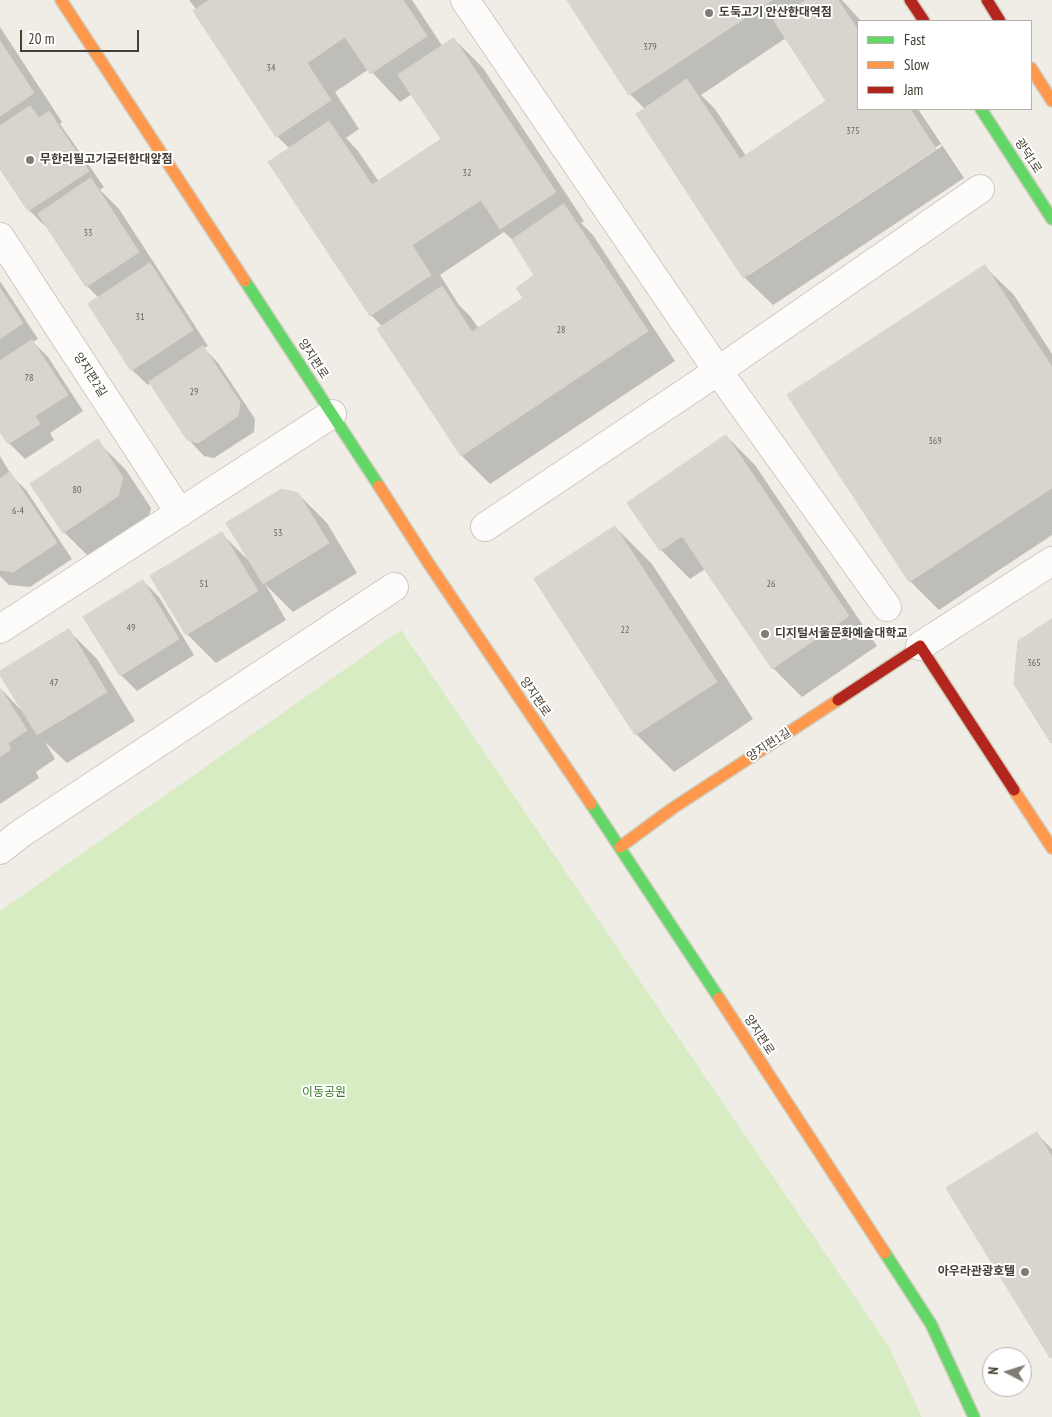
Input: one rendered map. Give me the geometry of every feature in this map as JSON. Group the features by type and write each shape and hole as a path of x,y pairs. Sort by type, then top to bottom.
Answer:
{"street":[{"name":"양지편로","path":"61,0 429,564 620,847 931,1324 974,1417"},
{"path":"465,0 718,371 887,608"},
{"path":"910,0 923,20"},
{"path":"987,0 999,20"},
{"path":"1032,70 1052,101"},
{"name":"광덕1로","path":"982,110 1052,219"},
{"path":"485,527 718,371 980,189"},
{"name":"양지편2길","path":"0,237 180,513"},
{"path":"0,630 332,414"},
{"name":"양지편1길","path":"620,847 673,808 1052,561"},
{"path":"0,850 20,834 394,586"},
{"path":"920,646 1052,848"}],"green space":[{"name":"이동공원","path":"401,630 889,1347 922,1417 0,1417 0,911"}],"building":[{"path":"210,0 403,0 427,36 370,74 345,37 307,63 331,100 276,137 193,11"},
{"path":"567,0 772,0 629,95"},
{"path":"806,0 838,0 857,28 857,110 911,110 936,149 743,278 636,114 687,79 740,159 826,101 774,21"},
{"path":"454,38 556,192 500,229 481,200 412,245 431,275 370,316 268,162 329,121 372,185 441,139 398,75"},
{"path":"0,41 34,93 0,116"},
{"path":"30,106 39,118 49,111 89,171 28,211 0,169 0,126"},
{"path":"91,178 139,252 86,287 38,214"},
{"path":"564,204 648,331 461,456 377,329 442,286 472,332 523,298 516,288 534,275 512,240"},
{"path":"150,263 193,330 131,371 88,304"},
{"path":"985,265 1052,367 1052,488 909,582 787,395"},
{"path":"0,288 23,323 0,339"},
{"path":"32,340 68,395 35,416 40,424 8,444 0,432 0,361"},
{"path":"203,346 240,402 238,416 198,443 187,440 149,382"},
{"path":"726,435 849,616 772,669 682,536 660,551 627,503"},
{"path":"98,439 123,478 118,496 63,533 30,484"},
{"path":"10,472 57,543 13,572 0,570 0,479"},
{"path":"282,489 298,493 329,543 263,584 226,523"},
{"path":"615,526 717,682 635,735 534,579"},
{"path":"222,532 258,591 186,635 150,576"},
{"path":"143,580 179,639 120,676 83,617"},
{"path":"1052,619 1051,743 1014,684 1018,641"},
{"path":"69,629 107,692 37,735 0,675 0,671"},
{"path":"0,688 27,730 8,743 11,749 0,757"},
{"name":"아우라관광호텔","path":"1037,1132 1052,1157 1052,1357 1050,1358 946,1188"}],"traffic: fast":[{"path":"982,110 1052,219"},
{"path":"245,281 379,486"},
{"path":"591,804 719,998"},
{"path":"885,1253 931,1324 974,1417"}],"traffic: slow":[{"path":"61,0 245,281"},
{"path":"1032,70 1052,101"},
{"path":"379,486 429,564 591,804"},
{"path":"620,847 673,808 838,700"},
{"path":"1014,790 1052,848"},
{"path":"719,998 885,1253"}],"traffic: jam":[{"path":"910,0 923,20"},
{"path":"987,0 999,20"},
{"path":"838,700 920,646 1014,790"}],"place":[{"name":"도둑고기 안산한대역점","path":"709,13"},
{"name":"무한리필고기굼터한대앞점","path":"30,160"},
{"name":"디지털서울문화예술대학교","path":"765,634"},
{"name":"아우라관광호텔","path":"1025,1272"}]}
